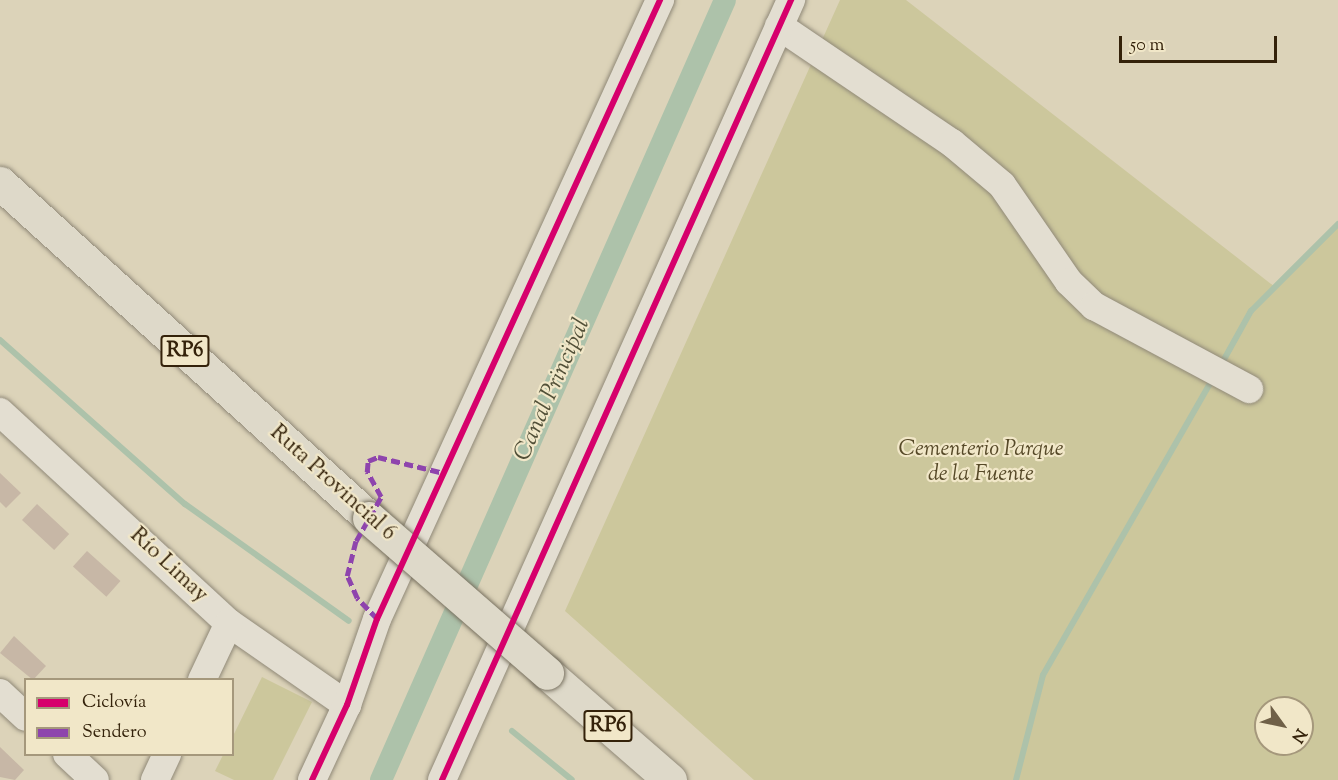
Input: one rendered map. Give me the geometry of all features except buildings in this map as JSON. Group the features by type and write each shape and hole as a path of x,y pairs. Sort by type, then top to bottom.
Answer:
{"main road":[{"name":"Ruta Provincial 6","path":"0,183 369,518 670,780"}],"street":[{"path":"452,777 791,0"},
{"path":"312,780 347,705 377,619 651,4"},
{"path":"779,26 952,143 1002,185 1069,282 1094,306 1249,389"},
{"name":"Río Limay","path":"0,412 229,623 347,705"},
{"path":"203,678 229,623"},
{"path":"0,693 24,715"},
{"path":"69,756 95,780"},
{"path":"155,780 166,756"}],"green space":[{"name":"Cementerio Parque de la Fuente","path":"840,0 906,0 1275,287 1338,224 1338,780 754,780 565,611"},
{"path":"262,677 312,702 273,780 234,780 215,771 222,756 234,756 234,734"}],"waterway":[{"name":"Canal Principal","path":"381,780 725,0"},
{"path":"1222,363 1251,311 1338,224"},
{"path":"0,340 185,504 349,621"},
{"path":"1016,780 1043,675 1211,382"},
{"path":"512,731 572,780"}],"marked path":[{"path":"377,619 357,598 347,576 356,541 381,497 367,472 368,461 378,457 444,473"}],"cycle path":[{"path":"312,780 347,705 377,619 660,0"},
{"path":"442,780 791,0"}]}
